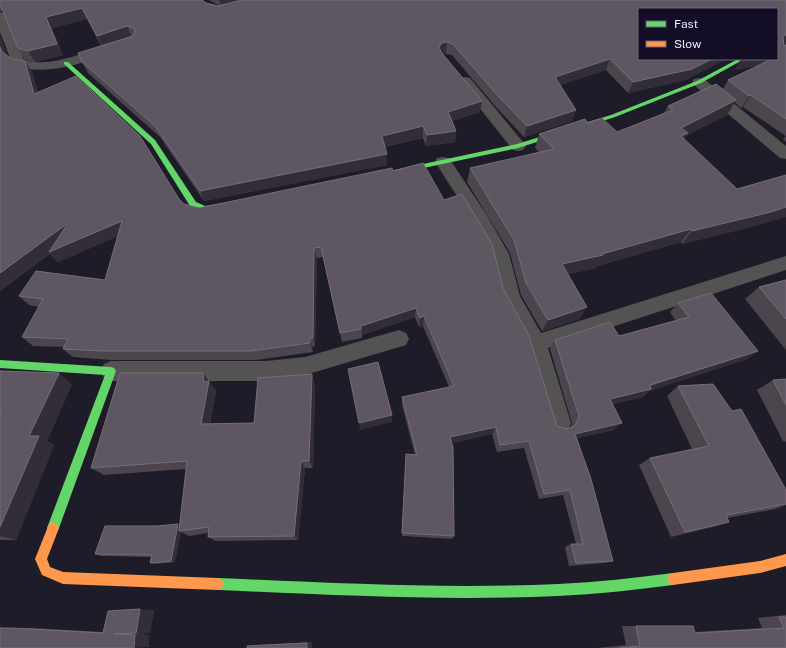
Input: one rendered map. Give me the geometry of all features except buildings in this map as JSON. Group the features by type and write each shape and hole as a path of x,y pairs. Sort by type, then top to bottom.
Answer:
{"street":[{"path":"0,16 18,63 27,66 35,67 66,63 117,47"},
{"path":"389,173 518,146 613,116 699,82 742,60"},
{"path":"66,63 153,142 197,208 204,210 235,204"},
{"path":"456,71 518,146"},
{"path":"699,82 786,154"},
{"path":"443,162 480,218 500,254 511,297 536,343 560,423"},
{"path":"536,343 786,263"},
{"path":"0,364 111,371 266,371 305,366 399,339"},
{"path":"111,371 41,559 46,571 63,578 405,591 556,591 676,579 760,567 786,560"}],"traffic: fast":[{"path":"395,172 518,146 613,116 699,82 742,60"},
{"path":"66,63 153,142 193,204 204,209 224,206"},
{"path":"0,364 111,371 53,528"},
{"path":"218,584 389,591 502,592 616,586 673,579"}],"traffic: slow":[{"path":"53,528 41,559 46,571 63,578 218,584"},
{"path":"673,579 760,567 786,560"}]}
